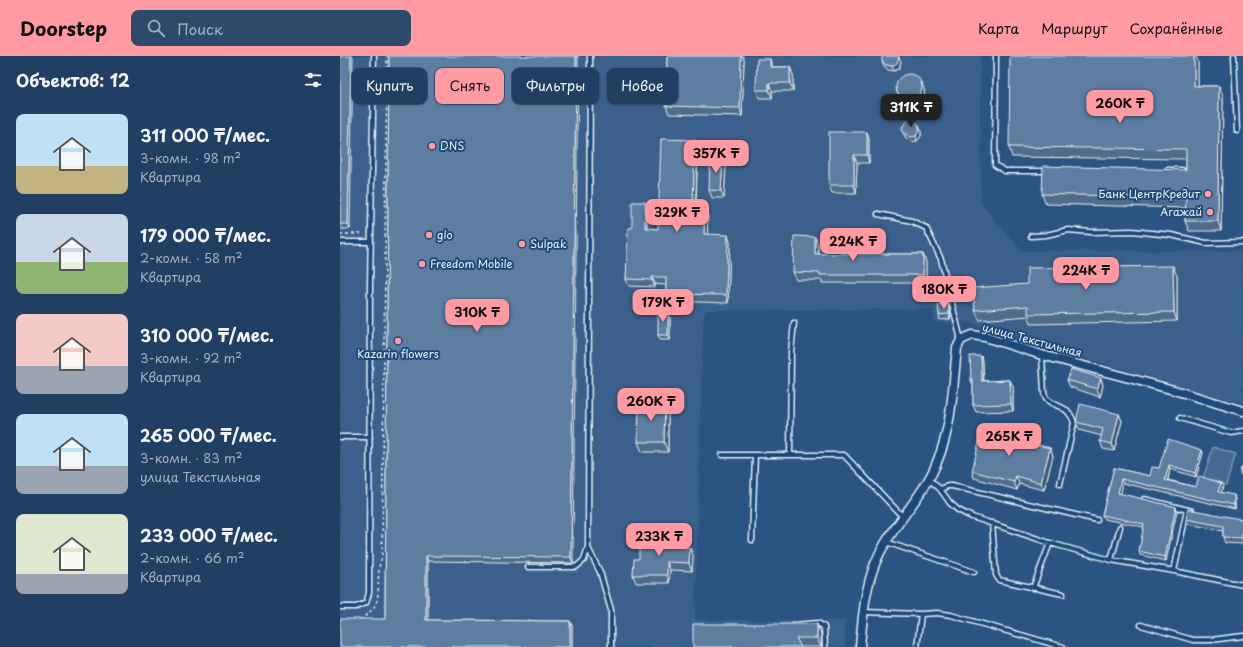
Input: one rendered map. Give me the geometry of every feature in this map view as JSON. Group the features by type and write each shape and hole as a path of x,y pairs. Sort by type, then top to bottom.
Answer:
{"street":[{"name":"улица Текстильная","path":"961,340 972,335 986,337 1042,355 1174,390 1243,411"},
{"path":"860,647 862,612 871,570 885,542 937,464 942,450 948,425 957,348 961,340"}],"lane":[{"path":"340,608 356,607 366,603 369,593 371,234 374,56"},
{"path":"528,567 576,567 584,560 588,547 590,56"},
{"path":"996,56 995,165 1005,171 1051,171"},
{"path":"1234,56 1237,131"},
{"path":"1159,170 1182,170"},
{"path":"878,214 912,221 926,228 941,259 961,340"},
{"path":"1031,236 1046,235 1068,230 1090,232 1132,231 1170,235 1206,243 1243,242"},
{"path":"340,242 371,242"},
{"path":"790,455 791,352 794,323"},
{"path":"1042,355 1045,397 1047,401 1067,410 1074,423 1060,484"},
{"path":"1180,418 1231,433 1243,431"},
{"path":"340,437 370,437"},
{"path":"722,455 844,455 903,517"},
{"path":"752,540 755,455"},
{"path":"928,479 940,489 950,503 958,510 972,517 1111,560 1243,585"},
{"path":"940,489 952,486 1097,520"},
{"path":"1141,499 1194,511"},
{"path":"1174,571 1187,510"},
{"path":"992,523 996,575 999,580 1063,594"},
{"path":"1111,560 1120,527"},
{"path":"885,542 974,572"},
{"path":"1034,588 1050,542"},
{"path":"588,547 600,572 612,610 611,647"},
{"path":"862,612 921,614 937,613 951,615 1063,647"},
{"path":"917,647 921,614"},
{"path":"788,626 800,624 821,624 824,627 825,647"},
{"path":"1141,625 1192,640 1211,640 1243,636"}],"path":[{"path":"359,620 374,609 377,602 379,564 382,557 387,56"},
{"path":"340,234 371,234"},
{"path":"385,240 390,240"},
{"path":"383,368 389,367"},
{"path":"382,490 388,490"}],"shaded area":[{"path":"340,56 980,56 981,203 1022,251 1243,251 1243,404 995,332 971,323 935,322 933,309 707,310 704,313 702,352 695,620 845,621 845,647 340,647"},
{"path":"1213,447 1236,454 1226,485 1203,478"}],"building":[{"path":"340,56 351,56 348,224 340,224"},
{"path":"389,56 576,56 576,68 512,68 512,104 576,104 571,557 426,556 426,620 570,621 570,647 340,647 340,619 385,619 389,104 427,104 427,68 389,68"},
{"path":"667,56 741,56 740,108 666,106 666,104 678,104 678,68 667,68"},
{"path":"882,56 899,57 897,63 892,66 886,65 882,61"},
{"path":"1010,56 1194,56 1194,86 1219,86 1218,221 1185,221 1186,198 1042,194 1043,166 1186,170 1186,149 1009,147"},
{"path":"757,59 770,59 770,67 790,67 790,83 769,83 769,90 756,90"},
{"path":"909,74 918,78 922,87 918,96 909,100 900,96 896,87 900,78"},
{"path":"908,120 913,120 919,125 919,131 916,136 910,137 903,132 902,127"},
{"path":"829,132 867,132 867,155 854,155 854,185 829,185"},
{"path":"661,139 695,140 693,205 705,206 704,234 728,235 726,295 666,294 666,277 652,277 652,280 626,279 628,228 632,228 632,202 645,202 645,228 658,229"},
{"path":"710,157 723,157 721,191 709,190"},
{"path":"794,236 815,237 815,254 923,254 923,275 820,275 820,273 793,272"},
{"path":"1173,266 1174,312 1028,314 1028,306 975,310 973,288 1027,284 1027,268"},
{"path":"948,304 949,314 939,315 938,305"},
{"path":"658,311 668,311 668,335 658,335"},
{"path":"970,356 981,356 982,381 1010,380 1011,404 973,405 973,379 971,380"},
{"path":"1071,369 1101,378 1097,389 1067,380"},
{"path":"639,402 665,403 664,442 638,442"},
{"path":"1080,404 1119,414 1112,444 1100,441 1103,429 1076,422"},
{"path":"983,425 1025,438 1024,442 1050,448 1041,483 1016,476 1014,482 972,471"},
{"path":"1168,439 1202,450 1195,473 1169,465 1165,480 1196,487 1199,476 1221,483 1218,492 1234,495 1234,505 1121,479 1118,493 1176,507 1165,557 1139,551 1144,524 1102,515 1114,468 1150,476 1152,467 1159,468"},
{"path":"1188,509 1240,519 1243,518 1242,538 1223,537 1223,526 1186,519"},
{"path":"639,541 666,541 666,543 679,543 679,547 690,548 689,563 667,562 667,575 633,575 634,559 639,559"},
{"path":"693,624 817,624 817,638 796,638 801,647 693,647"}],"place":[{"name":"DNS","path":"432,146"},
{"name":"Банк ЦентрКредит","path":"1208,194"},
{"name":"Агажай","path":"1210,212"},
{"name":"glo","path":"429,235"},
{"name":"Sulpak","path":"522,244"},
{"name":"Freedom Mobile","path":"422,264"},
{"name":"Kazarin flowers","path":"398,341"}]}
